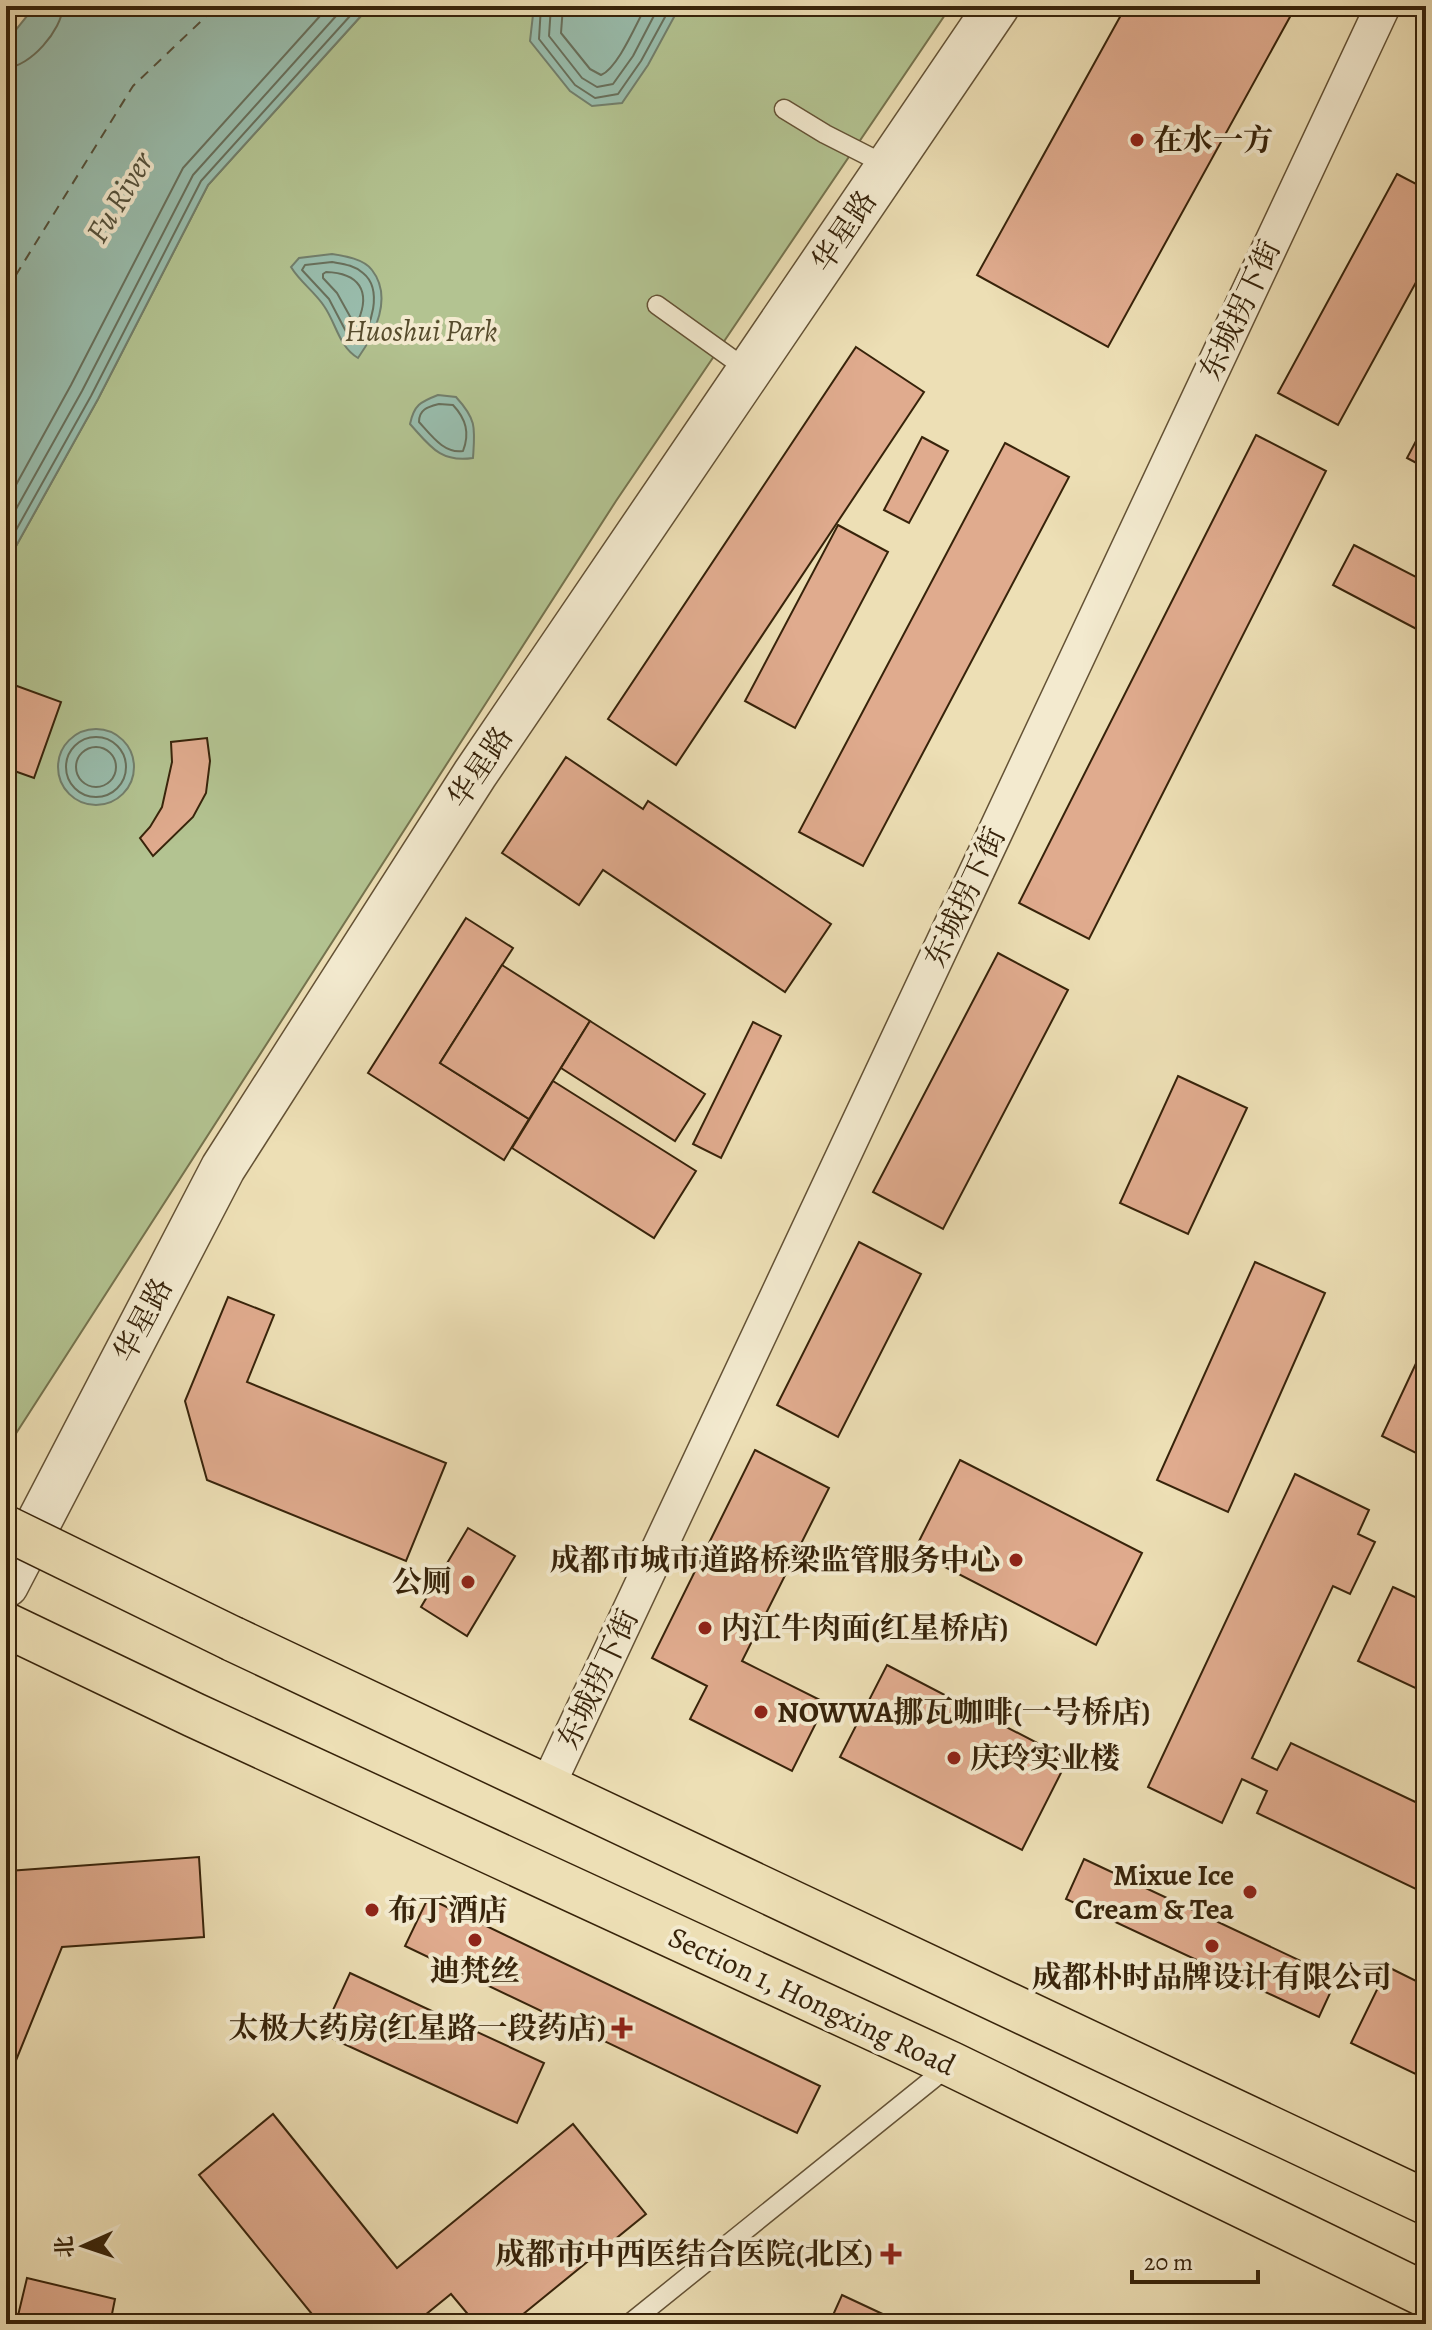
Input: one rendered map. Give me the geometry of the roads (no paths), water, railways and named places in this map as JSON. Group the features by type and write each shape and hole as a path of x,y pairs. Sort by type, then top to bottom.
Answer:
{"main road":[{"path":"10,1558 233,1639 1426,2202"},
{"name":"Section 1, Hongxing Road","path":"6,1625 194,1715 951,2064 1426,2295"}],"street":[{"name":"华星路","path":"10,1558 223,1168 475,774 997,6"},
{"name":"东城拐下街","path":"547,1787 1383,6"}],"lane":[{"path":"784,109 888,166"},
{"path":"657,305 749,371"},
{"path":"629,2324 951,2064"}],"water":[{"name":"Fu River","path":"35,6 370,6 208,185 98,399 6,564 6,42"},
{"path":"534,6 680,6 648,65 622,103 592,106 570,91 530,41"},
{"path":"332,254 369,266 381,292 375,327 358,358 342,341 320,301 291,267 299,258"},
{"path":"438,395 456,397 468,412 474,432 473,458 444,455 430,446 410,424 419,405"},
{"path":"96,729 111,732 123,740 131,752 134,767 131,782 123,794 111,802 96,805 81,802 69,794 61,782 58,767 61,752 69,740 81,732"}],"place":[{"name":"在水一方","path":"1137,140"},
{"name":"成都市城市道路桥梁监管服务中心","path":"1016,1560"},
{"name":"公厕","path":"468,1582"},
{"name":"内江牛肉面(红星桥店)","path":"705,1628"},
{"name":"NOWWA挪瓦咖啡(一号桥店)","path":"761,1712"},
{"name":"庆玲实业楼","path":"954,1758"},
{"name":"Mixue Ice Cream & Tea","path":"1250,1892"},
{"name":"布丁酒店","path":"372,1910"},
{"name":"迪梵丝","path":"475,1940"},
{"name":"成都朴时品牌设计有限公司","path":"1212,1946"},
{"name":"太极大药房(红星路一段药店)","path":"622,2028"},
{"name":"成都市中西医结合医院(北区)","path":"891,2254"}],"park label":[{"name":"Huoshui Park","path":"421,331"}]}
